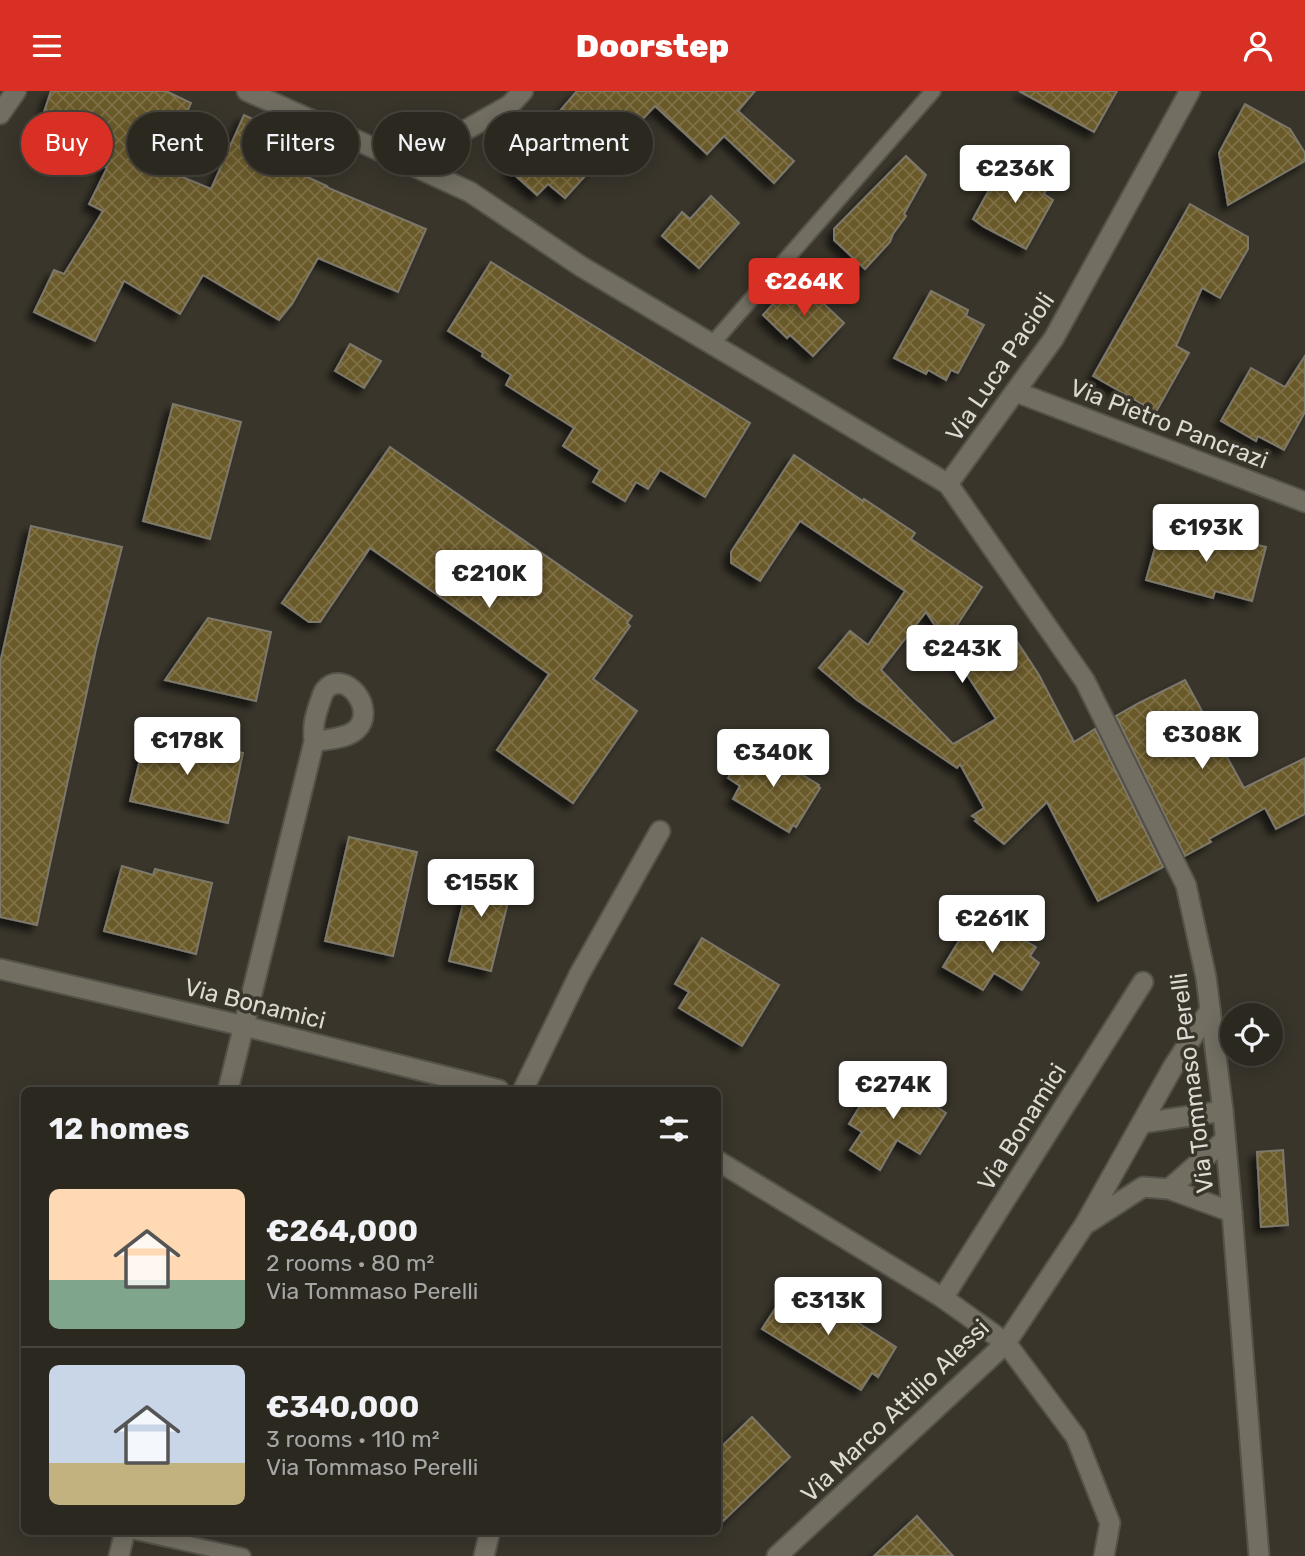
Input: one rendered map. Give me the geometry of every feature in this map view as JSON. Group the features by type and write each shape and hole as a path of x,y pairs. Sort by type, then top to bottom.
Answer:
{"street":[{"path":"0,114 16,91"},
{"name":"Via Tommaso Perelli","path":"247,91 373,148"},
{"path":"470,128 510,105 523,91"},
{"name":"Via Luca Pacioli","path":"948,484 1054,338 1190,91"},
{"name":"Via Tommaso Perelli","path":"433,175 470,192 582,267 948,484 1085,681 1186,885 1206,977 1223,1111 1259,1556"},
{"name":"Via Pietro Pancrazi","path":"1016,392 1305,502"},
{"path":"229,1087 314,742"},
{"path":"524,1087 579,975 660,831"},
{"name":"Via Bonamici","path":"0,969 487,1087"},
{"name":"Via Bonamici","path":"943,1298 1143,982"},
{"name":"Via Marco Attilio Alessi","path":"777,1556 1006,1343 1085,1224 1173,1067 1210,1010"},
{"path":"1142,1123 1223,1111"},
{"path":"1169,1189 1225,1140"},
{"path":"721,1162 943,1298 1006,1343 1076,1437 1110,1523 1104,1556"},
{"name":"Via Marco Attilio Alessi","path":"1085,1224 1143,1187 1169,1189 1232,1212"},
{"path":"119,1556 124,1535"},
{"path":"484,1556 489,1535"}],"lane":[{"path":"712,344 933,91"},
{"path":"149,1535 243,1556"}],"building":[{"path":"51,91 166,91 191,103 187,112 127,112 127,175 178,175 211,189 217,175 228,175 228,151 242,119 242,175 303,175 426,229 398,292 318,258 292,304 279,320 203,275 180,314 124,281 95,341 34,312 54,270 64,274 103,211 89,204 104,175 113,175 113,112 44,112"},
{"path":"577,91 755,91 738,111 794,161 774,183 724,136 707,154 655,106 649,112 559,112"},
{"path":"1019,91 1117,91 1094,132"},
{"path":"1245,104 1290,129 1305,153 1305,161 1228,205 1219,153"},
{"path":"906,156 926,175 890,242 865,269 834,240 834,229"},
{"path":"1006,159 1050,183 1044,194 1053,200 1026,249 973,219"},
{"path":"515,175 586,175 565,198 548,184 537,195"},
{"path":"711,196 739,223 699,268 662,236 682,212 690,219"},
{"path":"1190,204 1248,237 1248,249 1220,298 1202,288 1176,346 1189,353 1156,412 1093,376"},
{"path":"491,262 750,423 705,497 660,470 648,489 636,482 625,501 593,482 600,470 563,446 574,428 506,385 511,375 448,331"},
{"path":"797,278 844,323 813,356 790,335 787,338 763,315"},
{"path":"931,291 968,310 966,316 984,325 958,373 951,370 946,380 928,370 926,374 894,358"},
{"path":"350,344 381,361 364,388 335,371"},
{"path":"1305,356 1305,412 1284,450 1258,436 1256,441 1221,421 1251,368 1285,387"},
{"path":"173,404 241,422 210,539 143,521"},
{"path":"390,447 632,616 627,623 630,626 593,679 637,711 573,803 497,750 549,674 370,548 320,622 309,622 282,603"},
{"path":"794,455 915,533 911,539 982,587 946,642 926,612 881,670 953,744 996,719 956,658 1007,626 1039,675 1074,742 1095,729 1163,867 1098,901 1047,802 1004,844 972,816 984,808 960,764 957,768 857,700 819,668 850,631 868,645 905,591 800,521 760,581 731,563 731,552"},
{"path":"31,526 122,547 96,649 37,925 0,917 0,663"},
{"path":"1161,526 1219,542 1221,536 1266,547 1252,601 1215,591 1213,598 1146,580"},
{"path":"208,618 271,632 256,701 165,680"},
{"path":"1185,680 1244,788 1305,758 1305,814 1276,829 1265,808 1209,839 1211,842 1185,856 1116,716"},
{"path":"147,730 243,753 228,823 130,801"},
{"path":"748,746 779,765 782,762 819,785 820,788 796,827 793,825 789,832 733,799 740,786 728,778"},
{"path":"349,837 417,852 393,956 325,941"},
{"path":"122,866 153,875 155,869 212,883 196,954 104,931"},
{"path":"472,867 514,878 491,971 449,961"},
{"path":"976,913 1036,947 1030,956 1039,963 1022,990 994,973 983,990 943,967"},
{"path":"702,938 779,985 742,1046 679,1008 689,992 675,984"},
{"path":"879,1075 893,1083 896,1079 946,1113 920,1154 897,1140 880,1170 850,1150 862,1132 849,1124"},
{"path":"1283,1150 1288,1225 1261,1227 1257,1152"},
{"path":"793,1281 896,1347 878,1377 872,1373 861,1390 762,1329"},
{"path":"752,1417 790,1457 721,1523 721,1447"},
{"path":"917,1516 953,1556 874,1556"}]}
